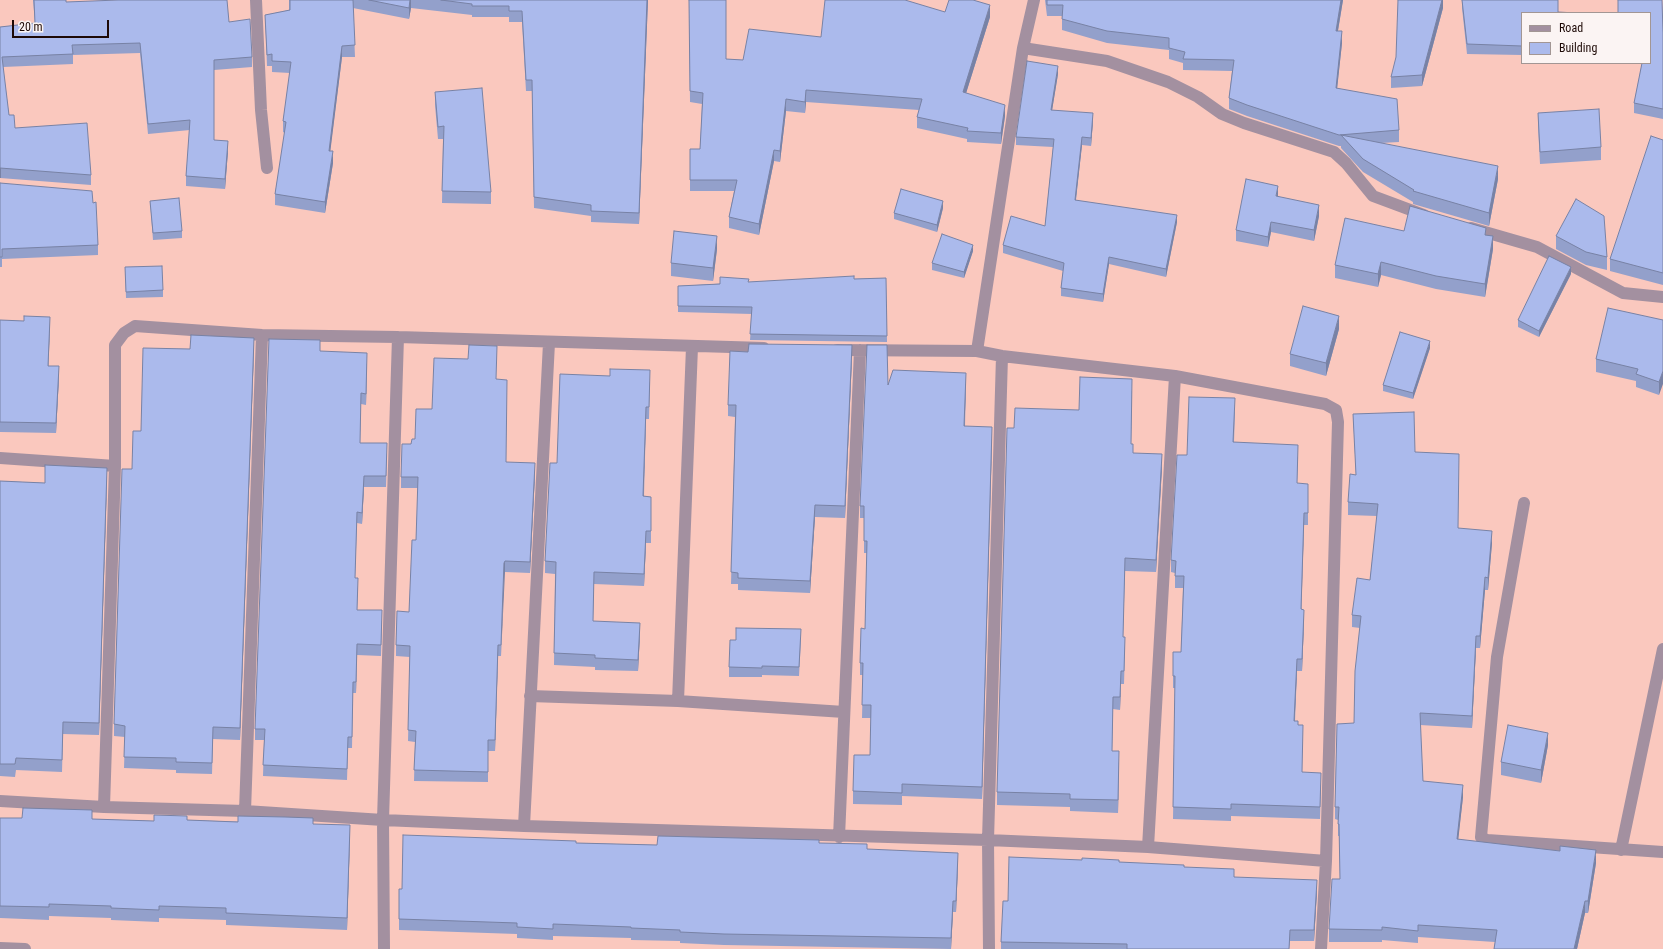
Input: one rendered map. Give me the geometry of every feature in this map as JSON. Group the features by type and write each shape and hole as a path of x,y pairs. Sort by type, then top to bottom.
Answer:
{"street":[{"path":"256,0 261,110 267,168"},
{"path":"977,351 1023,48 1034,0"},
{"path":"1023,48 1107,61 1168,82 1198,97 1222,114 1244,123 1334,152 1346,163 1373,196 1413,212 1435,218"},
{"path":"1457,224 1537,247 1623,292 1663,297"},
{"path":"104,807 115,466 115,345 124,333 135,326 262,335 398,337 549,343 772,348"},
{"path":"245,811 262,335"},
{"path":"384,949 384,820 398,337"},
{"path":"524,826 549,343"},
{"path":"678,701 692,347"},
{"path":"828,349 977,351 1002,356 1175,376 1325,404 1336,410 1338,422 1326,861 1321,949"},
{"path":"839,837 860,350"},
{"path":"989,949 988,840 1002,356"},
{"path":"1148,847 1175,376"},
{"path":"0,458 115,466"},
{"path":"1524,503 1497,657 1481,837 1487,840 1663,852"},
{"path":"1621,850 1663,649"},
{"path":"530,696 678,701 844,712"},
{"path":"0,801 104,807 245,811 384,820 524,826 839,837 988,840 1148,847 1326,861"},
{"path":"0,948 25,949"}],"building":[{"path":"34,0 66,0 66,2 118,0 227,0 229,22 250,19 252,57 214,60 214,140 228,141 225,179 186,176 190,120 148,124 140,43 72,45 73,54 2,57 9,115 14,115 15,128 87,123 91,175 0,168 0,27 35,23"},
{"path":"290,0 353,0 355,45 342,46 329,151 333,151 325,202 275,194 286,122 283,121 291,62 272,61 272,54 267,55 265,15 290,10"},
{"path":"369,0 410,0 409,8"},
{"path":"441,0 647,0 639,213 591,211 591,205 534,197 532,80 526,80 522,11 509,11 509,6 472,6 472,4"},
{"path":"689,0 726,0 726,59 743,60 749,29 821,37 825,0 905,0 945,12 949,0 973,0 990,5 963,92 1005,105 1001,133 967,131 968,128 917,117 922,99 806,90 805,102 786,99 780,151 774,150 759,224 729,217 737,180 690,180 690,149 700,149 703,93 690,91"},
{"path":"1047,0 1341,0 1336,31 1342,31 1336,88 1397,99 1399,130 1339,135 1247,105 1229,98 1234,60 1183,59 1185,52 1169,48 1169,38 1107,31 1062,19 1063,5 1047,5"},
{"path":"1398,0 1442,0 1422,75 1391,77 1396,57"},
{"path":"1462,0 1558,0 1558,12 1521,12 1521,46 1467,44"},
{"path":"1618,0 1662,0 1663,109 1634,103 1642,64 1651,64 1651,12 1618,12"},
{"path":"1027,61 1058,66 1051,110 1093,113 1091,138 1082,137 1075,200 1177,215 1166,269 1109,257 1103,294 1061,288 1064,263 1003,245 1011,216 1045,226 1054,139 1016,137"},
{"path":"482,88 491,192 442,191 444,126 438,127 435,92"},
{"path":"1599,109 1601,147 1540,152 1538,113"},
{"path":"1341,135 1498,166 1489,213 1413,191 1414,190 1363,159"},
{"path":"1651,136 1663,140 1663,273 1610,259"},
{"path":"1246,179 1278,186 1276,196 1319,205 1314,230 1271,222 1268,237 1236,230"},
{"path":"0,183 92,191 93,203 96,202 98,245 2,249 2,257 0,257"},
{"path":"901,189 943,201 937,225 894,213"},
{"path":"179,198 182,231 153,233 150,201"},
{"path":"1576,199 1604,216 1607,257 1586,252 1556,236"},
{"path":"1410,206 1486,228 1485,235 1493,236 1485,284 1436,276 1381,262 1378,274 1335,265 1345,218 1404,231"},
{"path":"674,231 717,236 713,268 671,263"},
{"path":"942,234 973,245 964,272 932,263"},
{"path":"1549,256 1571,267 1539,331 1518,320"},
{"path":"162,266 163,290 126,292 125,267"},
{"path":"854,276 854,279 886,278 887,336 750,334 752,307 678,306 678,286 720,284 720,277 749,279 748,282"},
{"path":"1303,306 1339,316 1326,363 1290,354"},
{"path":"1608,308 1663,320 1663,371 1659,382 1636,374 1638,369 1596,359"},
{"path":"24,316 50,317 48,366 59,366 56,423 0,422 0,320 24,321"},
{"path":"1400,332 1430,341 1413,393 1383,385"},
{"path":"191,335 254,338 240,728 213,727 212,763 176,762 176,758 124,757 125,726 114,724 122,469 132,469 133,431 141,431 143,348 190,349"},
{"path":"269,339 320,340 320,351 367,353 366,394 361,393 360,443 387,443 386,476 364,476 362,513 357,512 355,578 358,578 357,610 382,610 381,645 357,644 356,682 353,682 352,737 348,737 347,769 263,765 265,729 255,729"},
{"path":"749,344 852,345 845,506 815,505 810,581 738,578 738,573 731,572 736,405 728,405 730,351 748,352"},
{"path":"469,345 497,346 496,379 507,380 506,462 535,463 530,562 505,561 504,563 501,645 498,645 495,740 488,740 488,772 414,770 416,731 408,730 410,646 396,645 397,611 409,612 412,540 416,540 418,477 401,477 402,444 411,444 412,439 415,439 416,409 432,409 434,358 468,359"},
{"path":"867,345 887,345 888,385 893,370 966,373 964,426 992,427 982,787 902,784 902,793 853,791 854,755 870,755 871,705 862,705 863,663 860,663 861,628 865,629 867,541 864,541 864,506 860,506"},
{"path":"610,369 650,370 649,407 646,407 643,496 651,497 651,531 646,531 644,574 594,572 593,621 640,623 638,660 595,658 595,655 554,653 556,562 545,561 550,463 557,463 560,374 610,376"},
{"path":"1080,377 1132,379 1131,444 1133,444 1133,453 1162,454 1156,560 1125,558 1123,637 1125,637 1124,671 1121,671 1120,697 1113,697 1112,751 1119,751 1118,800 1070,799 1070,794 997,792 1007,428 1014,428 1015,408 1079,410"},
{"path":"1189,397 1235,398 1233,442 1298,445 1297,483 1308,484 1308,513 1304,513 1301,609 1304,610 1302,659 1297,659 1294,721 1298,721 1298,725 1303,725 1302,772 1321,773 1320,807 1231,804 1231,809 1173,807 1175,676 1173,676 1173,652 1181,652 1184,576 1175,576 1176,561 1171,560 1177,455 1187,455"},
{"path":"1414,412 1415,452 1459,454 1458,528 1492,531 1488,578 1485,577 1480,636 1476,636 1472,716 1420,713 1423,781 1463,785 1457,839 1560,851 1560,846 1596,850 1588,901 1585,901 1574,949 1494,949 1497,930 1418,925 1418,931 1382,927 1382,930 1329,929 1332,879 1340,879 1338,824 1339,807 1335,807 1337,724 1354,723 1355,671 1361,616 1352,615 1357,578 1370,580 1378,504 1348,502 1350,474 1356,475 1353,414"},
{"path":"45,465 107,468 99,723 63,722 62,760 16,758 15,764 0,764 0,481 45,483"},
{"path":"736,628 801,629 799,667 729,667 730,640 736,640"},
{"path":"1508,725 1548,733 1541,770 1501,762"},
{"path":"23,808 92,810 92,819 154,821 154,815 187,816 187,820 238,822 238,816 285,817 313,818 313,824 350,825 347,918 226,913 226,908 159,906 159,910 111,908 111,906 49,904 49,907 0,906 0,818 22,818"},
{"path":"403,835 657,845 658,836 819,840 819,843 867,844 867,849 958,853 956,901 953,901 951,938 724,934 680,932 680,930 631,927 553,924 553,929 517,927 517,923 399,919 399,889 402,889"},
{"path":"1009,857 1119,860 1119,862 1234,869 1234,877 1317,880 1314,930 1290,930 1289,949 1127,949 1127,944 1001,942 1003,901 1008,901"}]}
